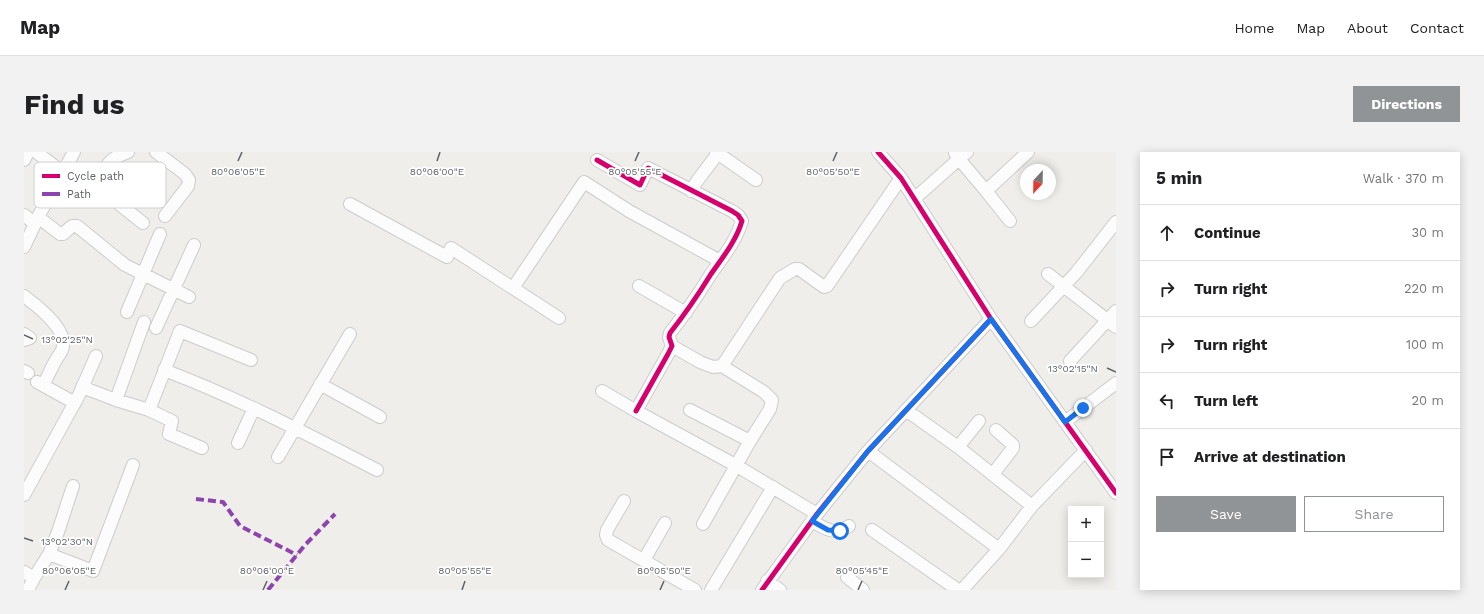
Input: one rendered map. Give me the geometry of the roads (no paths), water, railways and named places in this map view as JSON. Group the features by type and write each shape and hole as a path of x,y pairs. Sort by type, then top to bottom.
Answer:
{"street":[{"path":"24,160 28,152"},
{"path":"36,152 48,162"},
{"path":"68,162 74,152"},
{"path":"110,162 117,156 128,152"},
{"path":"156,152 185,174 188,180 188,186 165,216"},
{"path":"691,191 718,152 756,180"},
{"path":"878,152 901,178 991,319 1065,422 1086,450 1112,477 1116,493"},
{"path":"986,191 1028,152"},
{"path":"914,199 960,154 986,191 1010,221"},
{"path":"597,160 640,185 648,168 732,211 742,220 739,232 686,313 670,333 669,337 672,346 700,362 713,367 722,366 764,392 772,400 770,409 703,524"},
{"path":"722,366 780,278 795,269 799,269 824,287 827,286 901,178"},
{"path":"513,288 584,182 629,210 720,261"},
{"path":"350,204 446,257 451,248 559,318"},
{"path":"24,246 43,208"},
{"path":"124,208 143,223"},
{"path":"24,216 36,220 60,234 63,234 72,226 77,226 115,258 143,275 189,297"},
{"path":"1031,321 1112,236 1116,222"},
{"path":"127,312 160,234"},
{"path":"156,328 194,245"},
{"path":"1048,274 1112,324"},
{"path":"639,286 686,313"},
{"path":"24,296 46,313 60,333 63,341 62,351 56,359 33,377 75,403"},
{"path":"1070,361 1112,324 1116,311"},
{"path":"780,590 764,586 815,518 868,451 991,319"},
{"path":"116,400 144,322"},
{"path":"149,410 180,331 251,360"},
{"path":"24,334 30,338 24,340"},
{"path":"278,457 294,427 350,334"},
{"path":"636,411 672,346"},
{"path":"24,495 75,403 96,356"},
{"path":"164,370 196,382 254,408 377,470"},
{"path":"1065,422 1116,383"},
{"path":"320,384 380,417"},
{"path":"82,387 116,400 149,410 172,420 169,434 202,448"},
{"path":"602,391 773,487 815,518 828,530 844,530 849,526"},
{"path":"238,443 254,408"},
{"path":"690,410 750,441"},
{"path":"906,410 958,447 1032,506"},
{"path":"958,447 979,421"},
{"path":"993,474 1013,448 1013,445 996,430"},
{"path":"962,590 999,549 1032,506 1086,450"},
{"path":"868,451 999,549"},
{"path":"49,554 94,571 133,465"},
{"path":"28,590 29,575 49,554 73,486"},
{"path":"711,590 773,487"},
{"path":"624,501 607,530 606,535 608,540 696,590"},
{"path":"644,560 665,523"},
{"path":"872,530 958,590"},
{"path":"847,577 863,590"}]}
